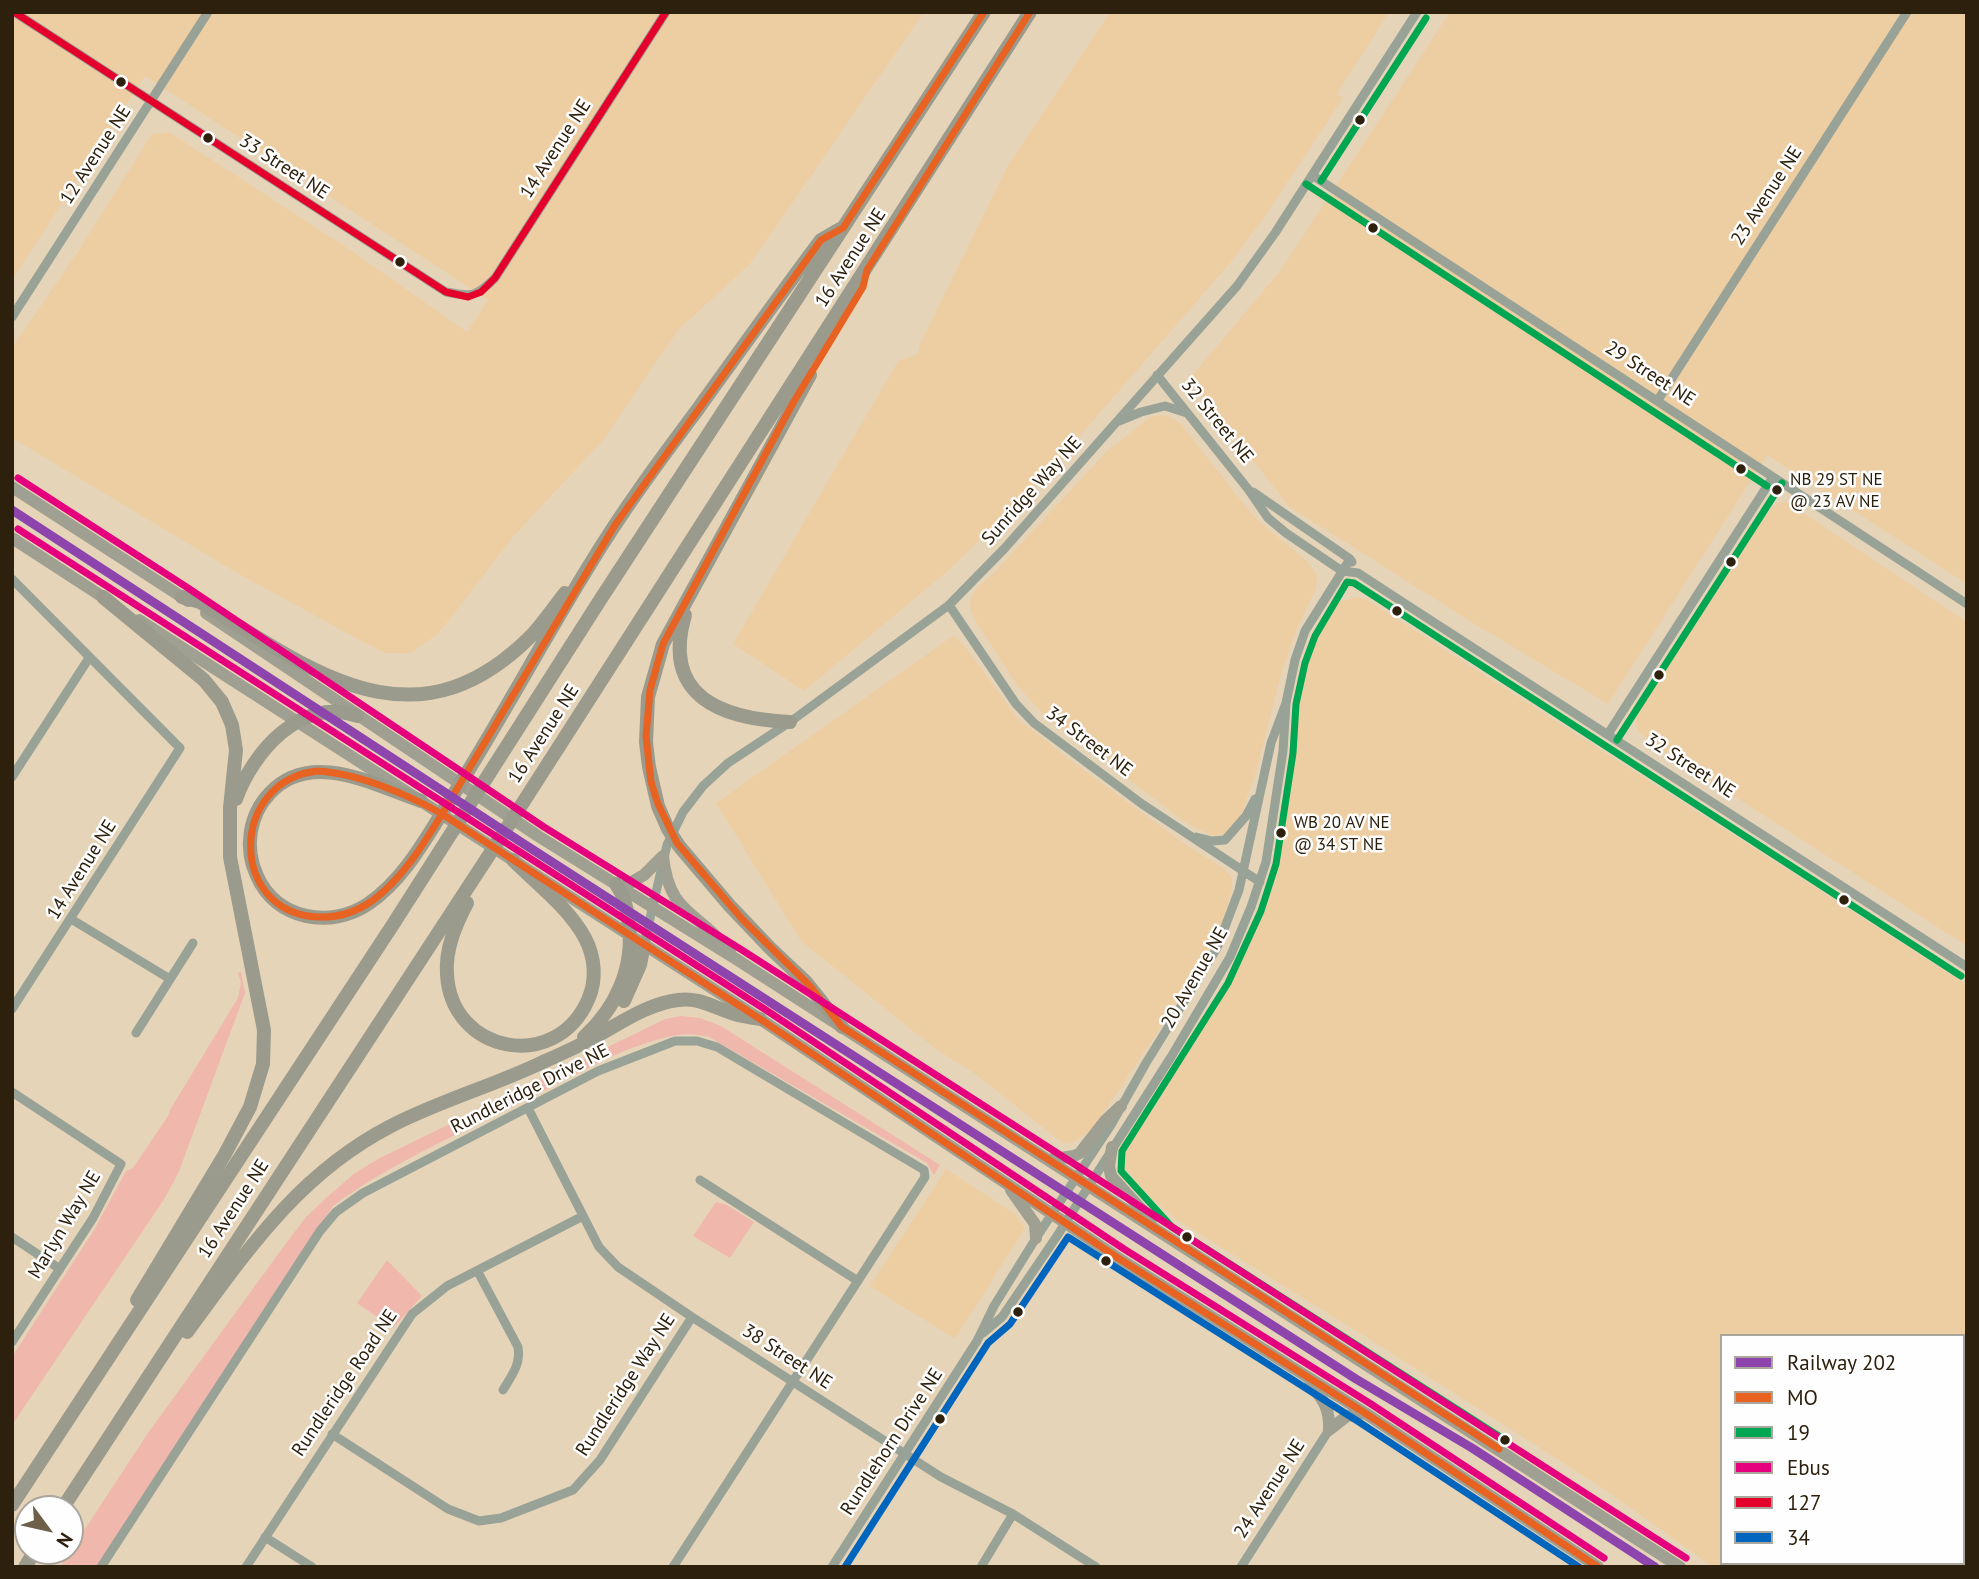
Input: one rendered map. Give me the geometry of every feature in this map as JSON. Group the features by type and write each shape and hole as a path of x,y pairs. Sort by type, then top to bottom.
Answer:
{"highway":[{"name":"16 Avenue NE","path":"12,1505 392,926 984,12"},
{"name":"16 Avenue NE","path":"71,1495 508,826 1030,12"},
{"path":"421,801 340,774 306,772 287,779 267,796 255,817 249,840 257,876 263,888 281,905 306,917 319,919 346,915 357,910 391,885 411,860 487,741 589,566 641,486 821,240 843,228"},
{"path":"842,1027 806,982 730,906 679,846 658,806 647,755 645,728 648,697 663,644 793,403 863,287 867,270"},
{"path":"182,597 201,602 313,670 356,688 405,696 441,691 490,669 534,632 589,566"},
{"path":"694,586 680,644 684,668 695,690 713,706 732,714 790,722"},
{"path":"103,597 204,680 222,702 232,725 236,750 230,828 233,877 262,1021 264,1046 260,1080 250,1107 236,1136 138,1295 132,1322"},
{"path":"230,828 237,797 250,769 274,739 298,722 316,714 335,710 356,716"},
{"path":"508,826 500,848 459,917 450,945 446,972 450,996 462,1018 482,1035 494,1041 519,1046 545,1042 568,1028 585,1007 590,996 594,970 589,948 579,928 513,860"},
{"path":"567,1051 595,1027 616,998 628,961 630,935 625,902 618,886"},
{"path":"588,1041 604,1027 622,1003 640,965 644,944"},
{"path":"139,1390 169,1358 262,1232 295,1196 328,1166 393,1125 567,1051 643,1011 680,1000 706,1002 729,1013 760,1019"}],"main road":[{"path":"12,487 182,597 538,836 736,959 1680,1567"},
{"path":"12,538 760,1019 1065,1223 1364,1413 1598,1567"},
{"path":"663,856 666,878 677,902 717,934 736,959"},
{"path":"618,886 644,875 663,856"},
{"path":"1048,1160 1080,1153 1105,1121 1121,1106"},
{"path":"1112,1147 1111,1176 1165,1235"},
{"path":"1007,1184 1035,1224 1036,1238"},
{"path":"1292,1367 1322,1397 1328,1411 1329,1430"},
{"path":"1329,1430 1347,1416 1364,1413"},
{"path":"1573,1550 1589,1567"}],"street":[{"name":"33 Street NE","path":"14,12 446,292 468,297"},
{"name":"12 Avenue NE","path":"12,317 208,12"},
{"name":"14 Avenue NE","path":"468,297 481,292 495,278 666,12"},
{"name":"Sunridge Way NE","path":"644,944 663,856 683,812 703,786 727,763 790,722 949,605 1004,549 1237,286 1275,233 1417,12"},
{"name":"23 Avenue NE","path":"1658,400 1907,12"},
{"name":"29 Street NE","path":"1312,175 1967,604"},
{"name":"32 Street NE","path":"1157,375 1268,518 1286,533 1342,571 1357,573 1967,967"},
{"path":"1117,422 1141,412 1165,407 1187,413"},
{"path":"1608,734 1773,477"},
{"name":"32 Street NE","path":"1248,489 1350,559 1357,573"},
{"name":"20 Avenue NE","path":"1065,1196 1083,1182 1112,1147 1219,977 1242,932 1260,882 1273,824 1283,751 1286,703 1295,660 1305,631 1350,559"},
{"path":"12,579 89,658 12,777"},
{"name":"34 Street NE","path":"949,605 1016,705 1034,723 1188,835 1260,882"},
{"name":"14 Avenue NE","path":"12,1009 180,748 89,658"},
{"name":"20 Avenue NE","path":"1076,1204 1083,1182 1121,1106 1217,948 1234,908 1271,743 1286,703"},
{"path":"1188,835 1212,841 1224,840 1246,817 1261,788"},
{"path":"72,919 170,979"},
{"path":"136,1033 193,943"},
{"name":"Rundleridge Drive NE","path":"101,1567 336,1212 363,1194 598,1071 675,1041 697,1041 717,1047 924,1170 925,1177 673,1567"},
{"name":"Marlyn Way NE","path":"12,1092 121,1164 93,1218 12,1342"},
{"name":"38 Street NE","path":"528,1108 599,1247 618,1267 906,1454 961,1488 1013,1514 1096,1567"},
{"path":"700,1180 858,1281"},
{"name":"Rundlehorn Drive NE","path":"832,1567 906,1454 980,1336 994,1306 1065,1196"},
{"name":"Rundlehorn Drive NE","path":"980,1336 1002,1317 1076,1204"},
{"name":"Rundleridge Road NE","path":"246,1567 412,1314 447,1286 583,1216"},
{"path":"12,1237 60,1269"},
{"path":"478,1272 518,1347 520,1356 503,1390"},
{"name":"Rundleridge Way NE","path":"332,1434 449,1509 479,1521 501,1518 573,1490 600,1460 692,1317"},
{"name":"24 Avenue NE","path":"1241,1567 1329,1430"},
{"path":"981,1567 1013,1514"},
{"path":"265,1538 312,1567"}],"shaded area":[{"path":"12,12 924,12 750,264 679,329 604,439 513,537 439,633 411,653 386,653 232,570 12,438 12,348 77,253 152,134 169,132 352,251 467,332 488,300 145,76 12,280"},
{"path":"1110,12 1389,12 1337,94 1343,98 1263,219 1231,262 1044,477 950,569 804,691 733,644 898,361 918,354 920,344 1007,167"},
{"path":"1450,12 1967,12 1967,584 1767,455 1608,704 1465,618 1288,506 1190,378 1280,271"},
{"path":"1161,415 1181,424 1255,518 1307,561 1317,575 1316,588 1295,633 1282,671 1256,772 1241,816 1228,832 1222,835 1212,836 1186,823 1045,716 1018,687 973,617 970,607 971,598 977,588 1107,451 1150,417"},
{"path":"1787,502 1967,622 1967,946 1656,746 1639,732 1637,714 1648,693 1760,521 1777,503"},
{"path":"1356,597 1366,599 1967,985 1967,1567 1713,1567 1604,1489 1177,1220 1143,1191 1123,1165 1130,1144 1235,972 1256,926 1279,838 1290,748 1303,678 1311,653 1332,609 1339,602"},
{"path":"954,635 1017,718 1185,844 1223,868 1232,878 1232,891 1221,926 1205,957 1091,1131 1071,1143 1064,1144 975,1074 933,1047 801,941 716,803"},
{"path":"241,972 245,993 178,1174 163,1201 12,1425 12,1357 94,1230 126,1171 133,1168 168,1116 238,998 241,983 238,973"},
{"path":"681,1016 700,1018 721,1026 940,1165 934,1175 927,1163 709,1037 682,1034 652,1041 612,1056 422,1152 376,1177 333,1206 97,1567 60,1567 84,1565 84,1530 148,1433 284,1246 306,1217 325,1199 355,1173 380,1158 665,1019"},
{"path":"946,1169 1015,1214 1025,1228 955,1339 870,1286"},
{"path":"716,1202 727,1205 754,1222 730,1258 693,1236"},
{"path":"387,1260 422,1296 393,1328 357,1303"}],"rail line":[{"name":"202","path":"12,510 524,844 1356,1379 1472,1448 1655,1567"}],"transit line":[{"name":"127","path":"14,12 446,292 468,297"},
{"name":"127","path":"468,297 481,292 495,278 666,12"},
{"name":"MO","path":"442,814 615,525 821,240 843,228 984,12"},
{"name":"MO","path":"1030,12 867,270 863,287 793,403 663,644 650,690 646,736 651,782 658,804 677,843 742,919 810,986 842,1027 1499,1449"},
{"name":"19","path":"1321,181 1426,18"},
{"name":"19","path":"1306,184 1767,486"},
{"name":"Ebus","path":"18,478 188,588 544,827 742,950 1686,1558"},
{"name":"19","path":"1617,740 1782,483"},
{"name":"Ebus","path":"18,529 766,1010 1124,1249 1371,1404 1604,1558"},
{"name":"19","path":"1505,1440 1172,1227 1121,1171 1122,1151 1228,983 1261,911 1276,864 1293,753 1296,704 1305,663 1315,636 1347,582 1354,583 1961,976"},
{"name":"MO","path":"317,771 348,776 381,786 442,814 411,861 383,892 353,911 324,917 288,910 267,893 255,871 251,846 255,820 267,797 288,780 317,771"},
{"name":"MO","path":"442,814 760,1019 1118,1258 1365,1413 1598,1567"},
{"name":"34","path":"845,1567 988,1343 1010,1324 1068,1237 1359,1422 1579,1567"}],"place":[{"name":"NB 29 ST NE @ 23 AV NE","path":"1777,490"},
{"name":"WB 20 AV NE @ 34 ST NE","path":"1281,833"}]}
